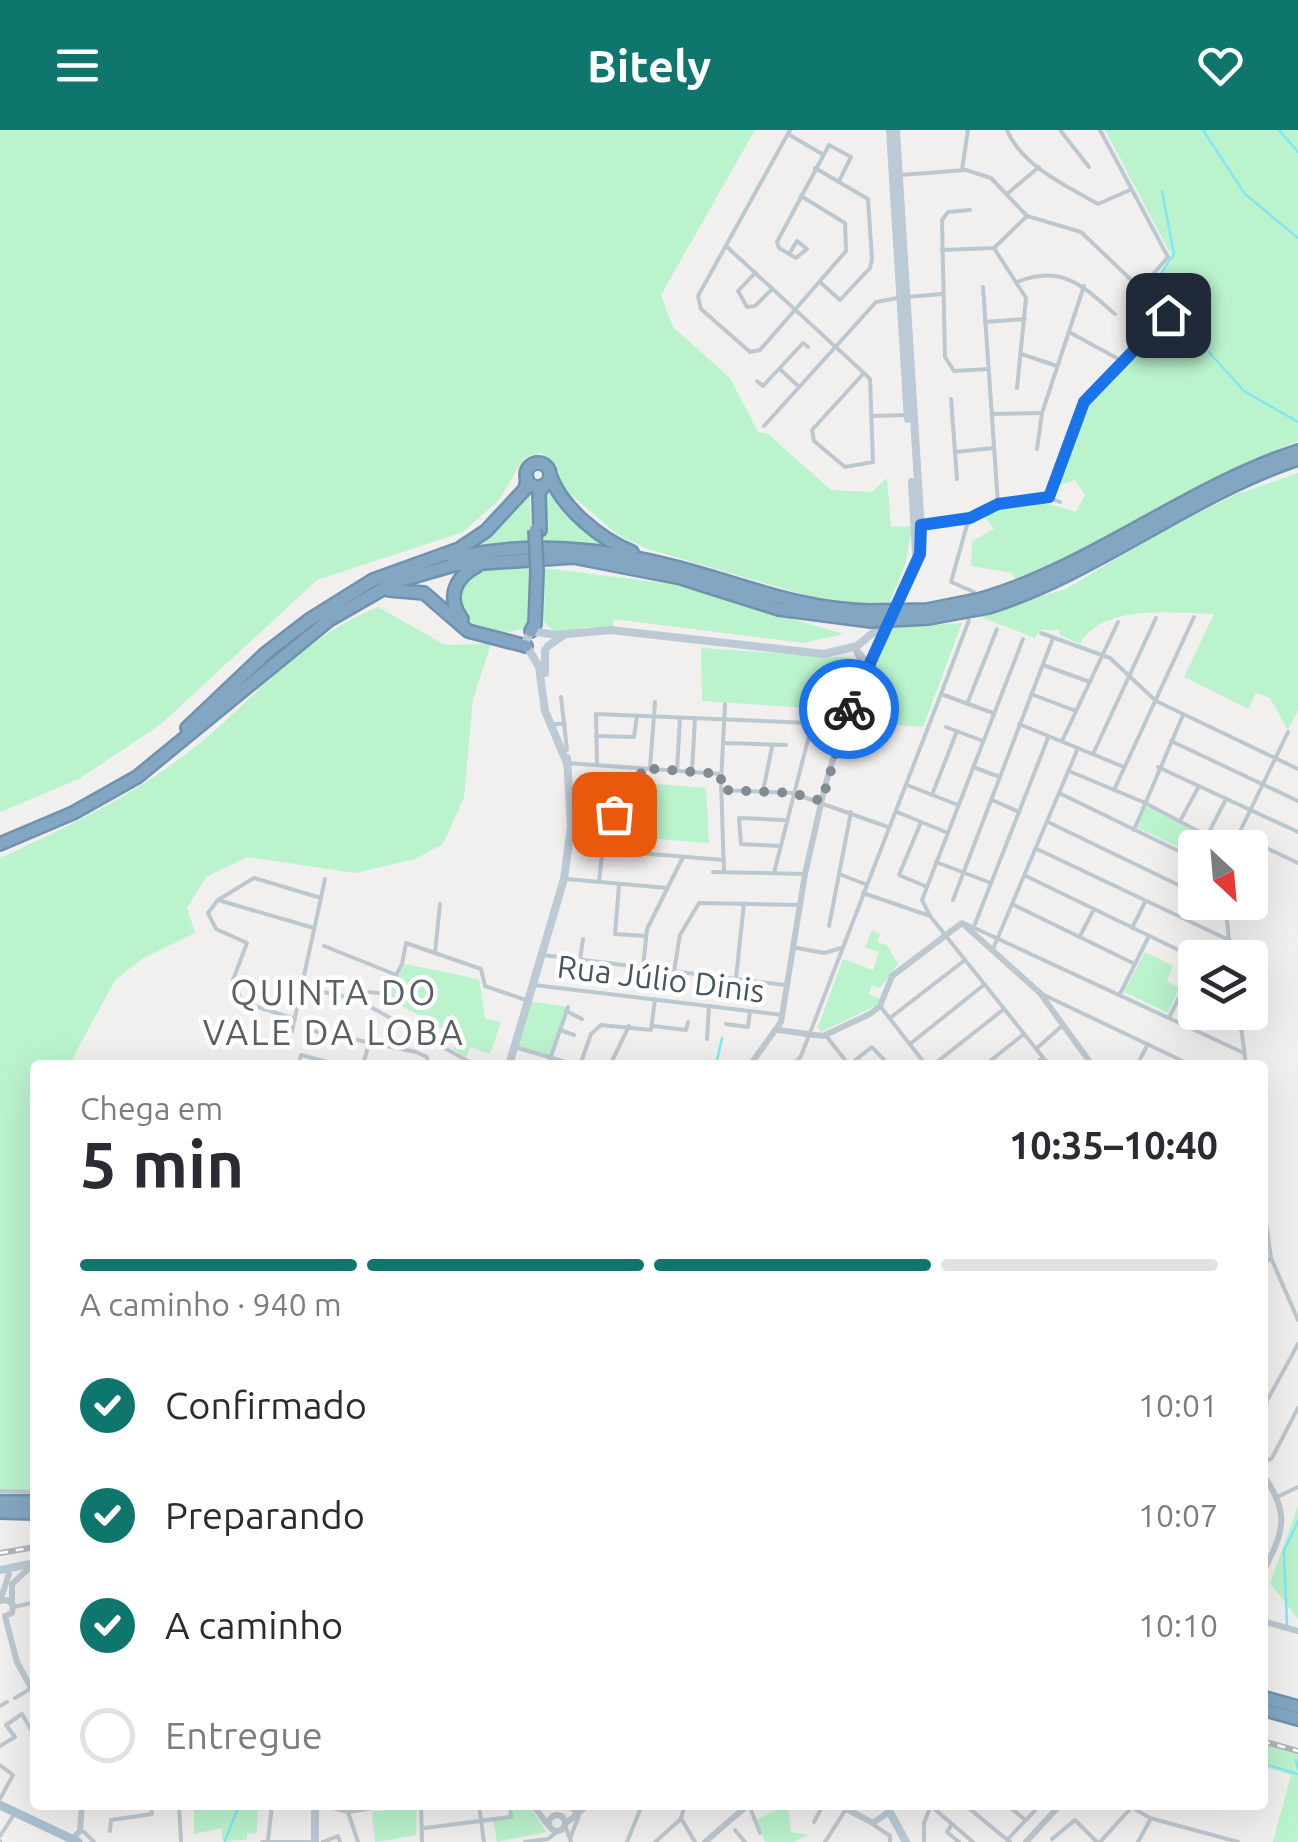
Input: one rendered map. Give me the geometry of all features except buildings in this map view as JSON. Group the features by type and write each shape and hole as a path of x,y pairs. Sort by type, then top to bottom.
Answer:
{"highway":[{"path":"0,844 88,806 136,778 296,643 396,582 440,569 530,558 609,562 779,609 929,618 1050,575 1217,482 1298,450"},
{"path":"981,599 1070,575 1209,495 1298,459"},
{"path":"534,638 539,572 538,481"},
{"path":"0,836 72,805 138,767 284,638 373,580 472,542 526,488 538,481 554,486 598,533 627,550 674,568"},
{"path":"324,610 401,572 497,550 580,548 674,568 792,602 870,616"},
{"path":"530,558 464,572 453,594 458,616 476,629 534,638"},
{"path":"353,605 380,592 411,589 437,600 468,631 534,638"},
{"path":"0,1502 30,1502"},
{"path":"0,1512 30,1513"},
{"path":"1268,1699 1298,1707"},
{"path":"1268,1711 1298,1719"}],"main road":[{"path":"534,638 610,630 833,653 854,647 891,618 921,551 893,130"},
{"path":"547,648 564,635"},
{"path":"534,638 547,648"},
{"path":"534,638 547,648"},
{"path":"534,638 545,710 567,762"},
{"path":"511,1060 564,879 571,826 566,750 546,696 547,648"},
{"path":"2,1574 30,1567"},
{"path":"1,1803 13,1816 71,1841"},
{"path":"1,1803 71,1841"},
{"path":"311,1840 318,1810"},
{"path":"889,1810 906,1842"}],"street":[{"path":"962,170 968,130"},
{"path":"1008,130 1013,142 1039,167 1098,204 1132,189"},
{"path":"1060,130 1088,167"},
{"path":"1100,130 1168,257 1141,288"},
{"path":"801,196 846,226 846,251 760,350 751,352 701,309 698,294 789,132 822,154"},
{"path":"788,254 777,241 822,154 831,145 850,156 839,181"},
{"path":"1007,194 1039,167"},
{"path":"815,168 868,199 872,264 840,300 819,282"},
{"path":"896,175 962,170 991,178 1028,216 1075,227 1168,315 1077,414 1049,497"},
{"path":"970,210 944,216 948,365 954,371 988,369"},
{"path":"942,250 994,248 1028,216"},
{"path":"726,246 864,373 870,381 874,460 870,466 842,466 813,440 813,427 864,373"},
{"path":"994,248 1026,298 1017,388"},
{"path":"755,273 738,292 748,307 755,306 772,289"},
{"path":"1017,282 1050,273 1084,286 1114,314"},
{"path":"1037,449 1042,412 1084,286"},
{"path":"983,287 998,504"},
{"path":"764,426 878,301 944,294"},
{"path":"985,322 1026,319"},
{"path":"1069,332 1124,362"},
{"path":"757,382 763,386 804,343 808,347"},
{"path":"1021,354 1057,366"},
{"path":"779,369 799,387"},
{"path":"951,399 956,478"},
{"path":"991,414 1042,412"},
{"path":"872,416 911,414"},
{"path":"955,452 994,448"},
{"path":"918,526 970,518 998,504 1049,497 1060,502"},
{"path":"970,518 952,582 981,599"},
{"path":"1114,790 1194,617"},
{"path":"754,1060 778,1030 782,1015 805,874 845,718 891,618"},
{"path":"1093,754 1156,618"},
{"path":"797,1060 969,620"},
{"path":"1062,740 1118,622"},
{"path":"967,704 996,629"},
{"path":"1041,633 1103,656 1131,674 1156,701 1298,769"},
{"path":"953,900 1054,637"},
{"path":"914,912 922,900 1022,639"},
{"path":"854,647 865,658 868,672"},
{"path":"854,647 862,682"},
{"path":"833,653 859,658"},
{"path":"1043,665 1090,682"},
{"path":"941,694 993,714"},
{"path":"1031,694 1076,711"},
{"path":"561,697 566,750"},
{"path":"650,769 655,702"},
{"path":"724,872 721,774 725,704"},
{"path":"774,873 784,820 816,708"},
{"path":"597,765 596,714 811,723"},
{"path":"1134,830 1183,715"},
{"path":"596,736 634,737 637,716"},
{"path":"677,770 680,718"},
{"path":"692,772 696,718"},
{"path":"556,724 563,726 566,720"},
{"path":"1019,724 1124,767"},
{"path":"946,727 983,741"},
{"path":"932,795 957,731"},
{"path":"1240,830 1288,732"},
{"path":"971,924 1048,738"},
{"path":"1171,740 1298,801"},
{"path":"723,743 773,745 763,791"},
{"path":"993,949 1078,748"},
{"path":"567,762 721,774"},
{"path":"973,766 1000,777"},
{"path":"1158,767 1298,832"},
{"path":"605,825 614,814 636,802 642,768"},
{"path":"1069,771 1144,802 1195,830"},
{"path":"600,882 607,805 606,784 580,785 577,823 605,825"},
{"path":"906,785 958,805"},
{"path":"1180,822 1198,786"},
{"path":"721,790 792,793 888,827"},
{"path":"1060,794 1178,851"},
{"path":"1210,830 1226,798"},
{"path":"992,800 1019,812"},
{"path":"607,805 614,814"},
{"path":"895,811 948,833"},
{"path":"829,926 851,812"},
{"path":"779,846 740,844 739,818 784,820"},
{"path":"921,822 899,875 926,886"},
{"path":"1048,822 1178,885"},
{"path":"1037,849 1229,940"},
{"path":"1268,849 1298,863"},
{"path":"602,850 724,860"},
{"path":"643,968 646,936 683,857"},
{"path":"936,862 991,883"},
{"path":"713,872 805,874"},
{"path":"839,874 866,884"},
{"path":"1026,876 1178,952"},
{"path":"295,1019 242,1002 233,980 247,943 216,930 208,913 218,900 254,878 320,898"},
{"path":"292,1031 325,879"},
{"path":"564,879 667,888"},
{"path":"619,884 615,934 646,936"},
{"path":"862,893 930,916"},
{"path":"218,900 314,928"},
{"path":"922,900 930,916 1036,1048 1043,1058 1040,1060"},
{"path":"1132,928 1145,902"},
{"path":"736,978 744,903"},
{"path":"435,953 440,904"},
{"path":"674,972 680,935 696,904 800,905"},
{"path":"1014,905 1135,964"},
{"path":"1080,938 1094,909"},
{"path":"1227,920 1229,940"},
{"path":"971,924 1040,993 1088,1060"},
{"path":"778,1030 827,1036 880,1006 892,976 945,933 971,924 1244,1053"},
{"path":"1120,994 1149,936"},
{"path":"580,960 583,940"},
{"path":"358,1000 369,992 386,994 406,943 480,969 485,986 529,1001"},
{"path":"324,946 396,975"},
{"path":"792,948 824,953 842,948"},
{"path":"824,953 834,966"},
{"path":"544,956 785,985"},
{"path":"890,1018 965,960"},
{"path":"910,1044 984,984"},
{"name":"Rua Júlio Dinis","path":"534,985 782,1015"},
{"path":"302,988 358,1000 467,1060"},
{"path":"1040,993 1181,1060"},
{"path":"580,1060 593,1031 606,1024 648,1031 653,1026 656,1000"},
{"path":"1170,1018 1178,1001"},
{"path":"707,1039 709,1006"},
{"path":"880,1006 925,1060"},
{"path":"550,1060 567,1009 582,1019"},
{"path":"937,1060 1004,1009"},
{"path":"726,1024 748,1027 750,1011"},
{"path":"653,1026 686,1030 688,1022"},
{"path":"1036,1048 1064,1025"},
{"path":"612,1060 629,1026"},
{"path":"310,1030 416,1052 427,1056 427,1060"},
{"path":"560,1030 574,1035"},
{"path":"1241,1030 1245,1060"},
{"path":"991,1060 1024,1034"},
{"path":"827,1036 845,1060"},
{"path":"364,1060 369,1043"},
{"path":"1139,1060 1148,1044"},
{"path":"515,1046 561,1060"},
{"path":"855,1060 872,1047 884,1060"},
{"path":"801,1056 804,1060"},
{"path":"1268,1262 1298,1320"},
{"path":"1268,1399 1298,1344"},
{"path":"1268,1460 1298,1408"},
{"path":"1277,1498 1297,1487 1298,1478"},
{"path":"1268,1483 1284,1515 1280,1540 1268,1563"},
{"path":"0,1491 30,1492"},
{"path":"12,1584 30,1569"},
{"path":"2,1574 12,1584 13,1605 2,1616 30,1685"},
{"path":"2,1574 5,1592 0,1601 13,1605 30,1603"},
{"path":"1268,1621 1298,1631"},
{"path":"16,1698 30,1693"},
{"path":"0,1706 6,1702"},
{"path":"0,1746 15,1737 6,1725 22,1714 30,1728"},
{"path":"0,1765 13,1775 1,1803"},
{"path":"71,1841 80,1832 82,1810"},
{"path":"110,1831 111,1820 152,1814 151,1810"},
{"path":"179,1810 181,1842"},
{"path":"271,1810 265,1842 311,1840"},
{"path":"336,1810 361,1810"},
{"path":"422,1810 422,1842"},
{"path":"479,1810 484,1842"},
{"path":"424,1828 512,1817 511,1810"},
{"path":"536,1810 549,1827"},
{"path":"627,1842 640,1810"},
{"path":"655,1842 686,1810"},
{"path":"705,1842 742,1810"},
{"path":"750,1810 760,1833"},
{"path":"814,1822 820,1810"},
{"path":"830,1841 841,1810"},
{"path":"849,1810 877,1822 896,1823"},
{"path":"877,1822 886,1810"},
{"path":"924,1842 929,1810"},
{"path":"937,1810 973,1842"},
{"path":"971,1810 1009,1841 1034,1810"},
{"path":"1014,1810 1025,1819"},
{"path":"1026,1842 1055,1810"},
{"path":"1053,1841 1075,1820 1098,1842 1126,1810"},
{"path":"1135,1810 1150,1818 1238,1842"},
{"path":"348,1812 358,1842"},
{"path":"539,1814 566,1827"},
{"path":"0,1840 13,1816"},
{"path":"681,1818 695,1842"},
{"path":"1138,1842 1150,1818"},
{"path":"877,1822 890,1836 890,1842"},
{"path":"952,1824 947,1832 959,1842"},
{"path":"549,1827 566,1827"},
{"path":"549,1827 566,1827"},
{"path":"544,1840 549,1827"},
{"path":"525,1842 544,1840 566,1827"},
{"path":"735,1830 745,1842"},
{"path":"84,1832 94,1842"},
{"path":"714,1834 721,1842"},
{"path":"323,1842 338,1836 340,1842"}],"green space":[{"path":"0,130 755,130 661,295 673,327 730,378 758,432 768,434 831,490 872,492 887,478 891,527 912,526 906,562 888,606 822,600 648,549 618,535 562,487 556,465 541,453 524,458 499,500 463,532 317,580 161,724 79,779 0,812"},
{"path":"1105,130 1298,130 1298,441 1227,471 1120,534 1016,581 1012,573 971,566 972,541 994,529 984,516 1007,505 1029,502 1076,512 1085,495 1075,480 1057,486 1085,406 1171,319 1146,288 1172,262 1170,253"},
{"path":"1298,473 1298,710 1288,730 1270,698 1256,693 1248,709 1184,677 1214,614 1160,612 1122,616 1090,631 1080,644 1060,635 1059,630 1040,630 1035,638 976,615 1066,589 1164,530 1237,494"},
{"path":"551,484 615,549 544,543 544,492"},
{"path":"529,486 532,543 463,551"},
{"path":"532,561 530,625 514,631 492,631 465,618 459,608 459,585 475,569"},
{"path":"545,568 671,584 844,634 803,643 614,619 612,628 587,627 557,634 544,622"},
{"path":"378,607 445,645 491,644 473,699 464,797 443,844 415,859 355,873 247,857 206,877 187,908 195,933 142,959 115,980 72,1060 30,1060 30,1497 0,1496 0,858 142,785 210,734 298,655 348,621"},
{"path":"962,623 923,727 849,721 891,628"},
{"path":"701,648 852,658 860,663 861,677 840,710 702,701"},
{"path":"644,783 706,788 709,843 621,836 623,814 638,804"},
{"path":"1145,806 1192,830 1178,830 1178,847 1138,828"},
{"path":"872,930 880,934 877,942 887,945 898,964 880,988 872,985 869,994 880,999 877,1005 821,1032 818,1027 843,959 873,970 879,952 865,947"},
{"path":"1145,952 1173,966 1167,981 1178,990 1168,1013 1124,992"},
{"path":"405,964 479,979 485,1019 501,1022 490,1054 470,1047 466,1057 452,1049 459,1042 452,1034 386,997"},
{"path":"529,1001 568,1007 551,1057 515,1047"},
{"path":"1298,1506 1298,1619 1270,1583"},
{"path":"1268,1746 1298,1754 1298,1842 1273,1842 1291,1775 1268,1768"},
{"path":"194,1810 258,1810 257,1833 247,1834 247,1840 222,1841 222,1828 194,1834"},
{"path":"417,1810 416,1835 375,1842 372,1812"},
{"path":"510,1810 532,1810 546,1832 497,1842 493,1820 511,1817"},
{"path":"777,1810 789,1810 791,1832 808,1835 794,1842 765,1842 757,1819"}],"waterway":[{"path":"1203,130 1245,194 1298,238"},
{"path":"1279,130 1298,152"},
{"path":"1162,191 1174,254 1151,288 1244,391 1298,422"},
{"path":"717,1060 722,1038"},
{"path":"1287,1625 1284,1551 1298,1521"},
{"path":"1296,1760 1298,1769"},
{"path":"1268,1765 1298,1774"},
{"path":"225,1841 237,1810"}],"railway":[{"path":"0,1553 30,1548"},
{"path":"1268,1743 1298,1751"}],"way so far":[{"path":"614,814 636,802 642,768 721,774 721,790 792,793 822,801 849,709"}],"district":[{"name":"QUINTA DO VALE DA LOBA","path":"334,1012"}],"route":[{"path":"849,709 920,554 921,525 970,518 998,504 1049,497 1084,402 1168,315"}]}
